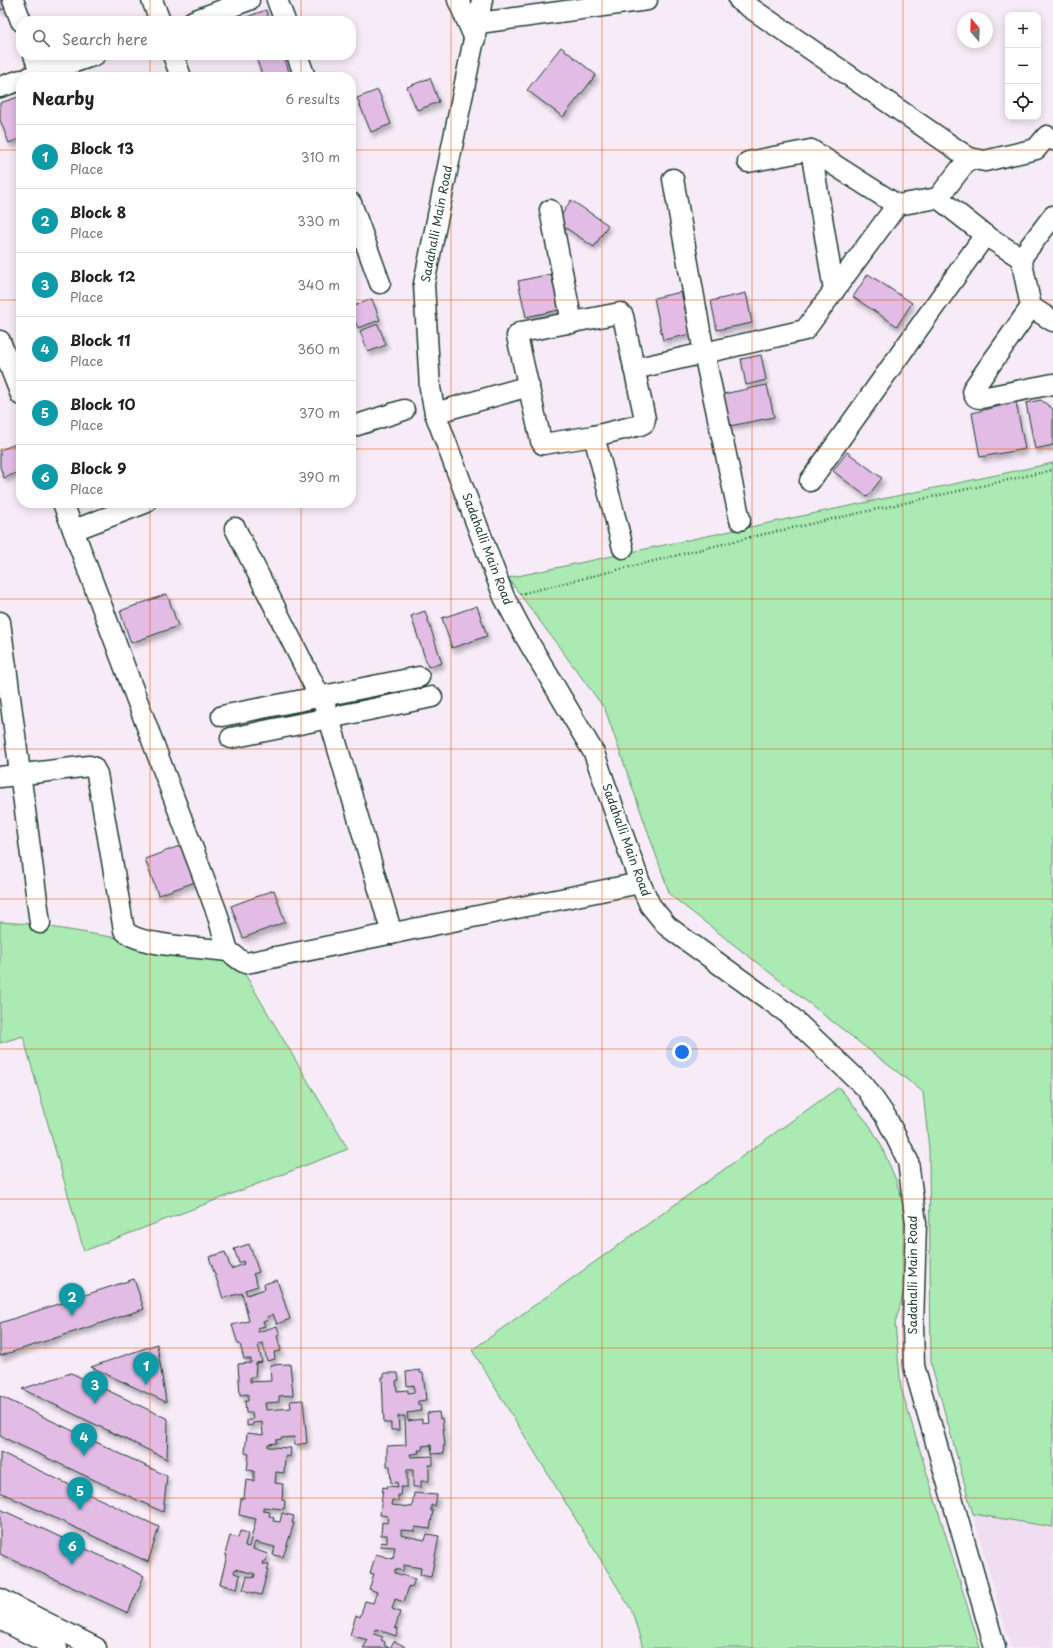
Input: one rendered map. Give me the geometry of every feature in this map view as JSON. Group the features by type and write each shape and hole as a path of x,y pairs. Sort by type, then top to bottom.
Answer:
{"street":[{"path":"13,0 19,16"},
{"path":"152,0 158,16"},
{"path":"206,16 249,0"},
{"path":"277,0 282,16"},
{"path":"458,0 477,31 588,4 647,0"},
{"name":"Sadahalli Main Road","path":"482,0 477,31 424,284 430,388 436,413 504,597 522,631 594,753 640,883 650,905 667,926 786,1013 866,1088 886,1117 908,1161 916,1223 913,1326 914,1366 995,1648"},
{"path":"739,0 969,158 985,160 1036,149 1051,134"},
{"path":"35,60 36,72"},
{"path":"48,72 81,60"},
{"path":"175,60 179,72"},
{"path":"299,60 303,72"},
{"path":"0,87 16,82"},
{"path":"748,162 811,150 897,205 938,198 969,158"},
{"path":"811,150 834,291"},
{"path":"673,179 704,354 740,520"},
{"path":"938,198 986,235 1021,258 1031,308 973,389 974,395 981,398 1053,384"},
{"path":"634,369 805,330 897,205"},
{"path":"550,210 572,323"},
{"path":"1021,258 1053,216"},
{"path":"356,217 380,283"},
{"path":"810,482 986,235"},
{"path":"1031,308 1053,321"},
{"path":"620,313 623,316 645,419 640,425 594,436 544,444 541,441 517,339 518,334 521,332 572,323 620,313"},
{"path":"0,341 16,382"},
{"path":"436,413 529,386"},
{"path":"356,425 404,410"},
{"path":"594,436 623,548"},
{"path":"65,508 217,913 228,951"},
{"path":"74,530 132,508"},
{"path":"235,528 320,696 329,718 392,934"},
{"path":"0,622 40,923"},
{"path":"222,716 420,676"},
{"path":"231,738 432,697"},
{"path":"0,777 89,766 93,767 96,770 122,924 127,934 131,937 175,946 228,951 246,963 640,883"},
{"path":"0,1599 96,1648"},
{"path":"0,1619 56,1648"}],"path":[{"path":"504,597 754,537 1053,470"}],"shaded area":[{"path":"973,1514 1053,1527 1053,1648 1011,1648"}],"green space":[{"path":"1053,463 1053,1527 973,1514 931,1363 929,1149 923,1092 670,895 605,709 508,578"},
{"path":"0,922 32,924 228,956 246,976 348,1149 84,1251 23,1036 0,1043"},
{"path":"839,1087 870,1126 880,1143 896,1180 902,1200 907,1241 905,1283 895,1323 901,1388 980,1648 643,1648 632,1611 472,1350"}],"building":[{"path":"0,0 4,0 7,8 0,10"},
{"path":"266,10 268,16 249,16"},
{"path":"561,47 596,75 563,117 527,90"},
{"path":"257,60 285,60 289,72 261,72"},
{"path":"430,78 439,102 417,110 407,87"},
{"path":"378,90 391,124 371,132 357,98"},
{"path":"16,98 16,140 9,143 0,120 0,103"},
{"path":"571,200 608,225 594,247 557,222"},
{"path":"551,274 559,310 526,317 518,281"},
{"path":"868,274 912,303 897,326 853,297"},
{"path":"681,292 691,334 663,340 654,298"},
{"path":"746,293 752,323 717,330 711,301"},
{"path":"372,299 380,320 358,328 356,323 356,305"},
{"path":"378,324 386,345 368,352 360,331"},
{"path":"761,355 766,380 746,385 741,359"},
{"path":"767,385 774,417 730,426 723,394"},
{"path":"1041,400 1053,409 1053,445 1035,449 1026,403"},
{"path":"1016,402 1025,449 980,457 972,413"},
{"path":"16,444 16,473 4,478 0,467 0,450"},
{"path":"847,452 882,478 867,497 833,471"},
{"path":"167,594 178,626 131,643 120,611"},
{"path":"477,606 487,636 452,648 442,618"},
{"path":"425,611 442,663 428,667 411,616"},
{"path":"187,843 201,880 158,895 145,859"},
{"path":"274,890 285,922 243,938 231,906"},
{"path":"249,1244 259,1272 253,1274 258,1286 245,1290 247,1295 265,1289 264,1284 277,1280 290,1319 277,1324 273,1314 267,1317 268,1320 263,1322 265,1326 257,1328 258,1332 277,1326 280,1335 277,1336 281,1351 274,1352 275,1359 267,1361 263,1343 258,1344 262,1362 256,1363 255,1377 250,1377 250,1382 271,1381 270,1365 290,1364 293,1395 279,1396 279,1402 265,1403 266,1410 291,1408 290,1401 303,1400 307,1443 295,1445 294,1437 281,1438 276,1440 276,1443 268,1444 268,1447 291,1448 290,1457 285,1456 284,1473 276,1472 275,1483 283,1484 282,1500 285,1501 284,1509 263,1507 263,1511 270,1512 269,1516 274,1518 273,1521 280,1522 282,1513 294,1516 292,1523 294,1523 283,1557 273,1555 275,1547 255,1542 253,1549 268,1554 266,1561 264,1561 263,1564 269,1565 261,1595 243,1590 247,1576 254,1578 255,1574 235,1569 234,1573 240,1575 237,1589 220,1584 227,1555 225,1554 230,1536 238,1538 240,1531 248,1533 245,1546 249,1547 256,1519 239,1515 241,1498 244,1498 246,1480 254,1481 254,1471 247,1470 249,1454 245,1453 247,1433 263,1435 262,1422 253,1423 253,1425 247,1426 247,1420 253,1420 252,1413 246,1413 245,1401 248,1401 248,1394 240,1395 238,1364 251,1363 251,1359 244,1359 240,1344 238,1344 232,1325 249,1321 242,1293 223,1298 209,1257 225,1252 231,1269 244,1264 243,1261 239,1263 234,1249"},
{"path":"134,1279 144,1309 0,1356 0,1323"},
{"path":"157,1344 166,1402 91,1367"},
{"path":"420,1370 420,1373 423,1373 426,1400 418,1401 421,1411 407,1413 408,1421 422,1419 422,1423 428,1422 427,1413 439,1412 440,1419 442,1418 445,1446 443,1446 444,1453 432,1454 431,1445 422,1446 423,1450 418,1450 419,1453 410,1454 411,1457 433,1456 433,1465 429,1465 429,1481 421,1481 421,1487 413,1487 413,1470 407,1470 407,1487 401,1487 400,1496 398,1495 398,1501 392,1500 391,1505 412,1507 414,1493 437,1495 435,1506 431,1505 431,1511 433,1511 430,1529 415,1527 415,1531 401,1530 401,1535 425,1540 427,1534 439,1536 431,1577 420,1575 421,1568 404,1565 403,1571 395,1569 395,1573 415,1579 412,1587 409,1586 404,1602 395,1599 392,1609 400,1612 395,1628 398,1629 396,1636 376,1629 374,1634 383,1637 381,1640 385,1642 384,1645 389,1648 363,1648 368,1640 350,1635 356,1615 360,1617 365,1601 373,1603 377,1592 369,1589 374,1574 370,1573 376,1554 393,1559 395,1547 380,1546 381,1542 387,1543 387,1535 381,1535 382,1522 387,1523 388,1516 380,1515 383,1487 398,1487 397,1482 391,1483 390,1466 387,1466 387,1446 406,1445 405,1416 398,1416 399,1430 391,1430 391,1423 384,1423 382,1377 384,1377 384,1373 398,1373 399,1380 396,1381 397,1391 408,1390 408,1393 414,1392 414,1385 407,1386 406,1372"},
{"path":"71,1373 168,1419 167,1459 22,1389"},
{"path":"0,1396 167,1476 163,1512 0,1436"},
{"path":"0,1452 159,1527 148,1562 0,1492"},
{"path":"0,1509 144,1576 128,1613 0,1554"},
{"path":"394,1641 404,1646 404,1648 390,1648"}],"place":[{"name":"Block 8","path":"72,1316"},
{"name":"Block 13","path":"146,1385"},
{"name":"Block 12","path":"95,1404"},
{"name":"Block 11","path":"84,1456"},
{"name":"Block 10","path":"80,1510"},
{"name":"Block 9","path":"72,1565"}]}
